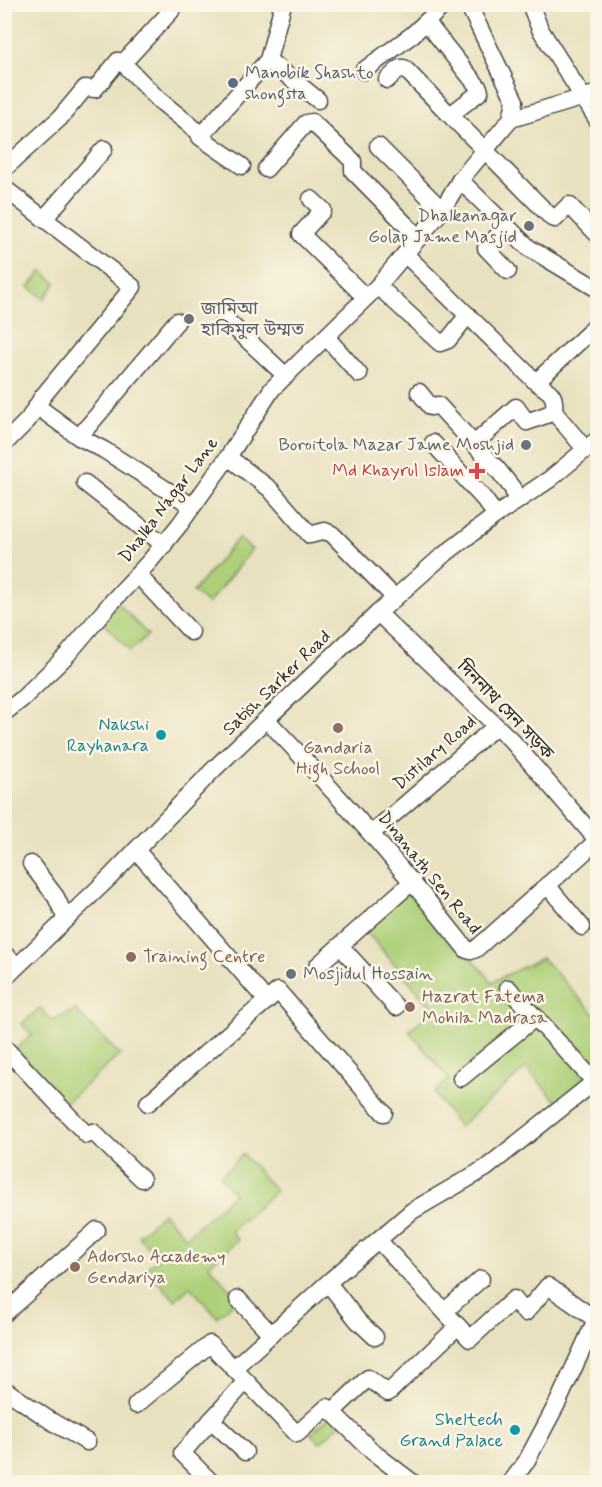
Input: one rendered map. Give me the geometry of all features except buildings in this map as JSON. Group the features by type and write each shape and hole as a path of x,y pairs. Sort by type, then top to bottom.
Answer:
{"street":[{"path":"123,63 171,11 174,4"},
{"path":"201,134 268,60 283,4"},
{"path":"363,71 427,22 445,4"},
{"path":"468,4 515,101 511,119 591,96"},
{"path":"530,4 540,29 591,96 597,122"},
{"path":"427,22 480,92 450,115"},
{"path":"268,60 318,100"},
{"path":"4,169 60,118 85,88 95,89 118,61 123,63 159,100 201,134 200,137 242,166"},
{"path":"387,80 400,68 404,69 552,218 555,219 569,205 597,235"},
{"name":"Dhalka Nagar Lane","path":"4,714 67,655 164,545 228,457 272,389 327,338 378,285 442,210 460,180 511,119"},
{"path":"266,168 306,123 312,122 353,161 353,171 419,238"},
{"path":"378,146 442,210"},
{"path":"44,219 104,149"},
{"path":"460,180 506,227 536,252 596,291"},
{"path":"4,188 133,286 43,396 28,420 4,444"},
{"path":"311,199 323,210 301,234 361,301"},
{"path":"506,227 486,248 508,271"},
{"path":"405,254 555,398 554,412"},
{"path":"378,285 442,344 468,315"},
{"path":"224,318 286,376"},
{"path":"79,437 177,321"},
{"path":"536,382 597,324"},
{"path":"327,338 359,374"},
{"path":"419,392 430,407 438,405 474,443 513,489 516,502"},
{"path":"38,407 79,437 104,450 192,506"},
{"path":"474,443 515,407 527,422 554,412"},
{"path":"554,412 592,444"},
{"path":"433,443 496,515"},
{"name":"Satish Sarker Road","path":"4,979 11,959 66,919 216,768 378,613 441,557 496,515 550,479 592,444"},
{"path":"228,457 270,489 310,535 325,531 332,534 395,598"},
{"path":"85,483 164,545"},
{"path":"138,575 191,632"},
{"name":"দিননাথ সেন সড়ক","path":"378,613 512,741 597,841"},
{"name":"Dinanath Sen Road","path":"267,720 335,791 467,950 471,951 597,841"},
{"name":"Distilary Road","path":"372,834 496,726"},
{"path":"136,850 267,1001"},
{"path":"32,864 56,897 66,919"},
{"path":"317,966 412,881"},
{"path":"547,885 582,927"},
{"path":"340,946 396,1007"},
{"path":"211,1482 182,1454 212,1420 240,1374 272,1334 412,1211 486,1168 596,1080 508,987"},
{"path":"148,1103 278,991 384,1113"},
{"path":"461,1078 536,1017"},
{"path":"4,1047 87,1135 93,1132 142,1179"},
{"path":"4,1314 97,1230"},
{"path":"378,1240 470,1339 514,1299 525,1313 549,1286 596,1317 559,1400 526,1462 512,1482"},
{"path":"445,1311 481,1279"},
{"path":"328,1283 358,1321 375,1337"},
{"path":"238,1299 272,1334"},
{"path":"332,1412 368,1378 388,1393 458,1326"},
{"path":"136,1405 210,1344 297,1434 327,1407 373,1452 412,1482"},
{"path":"4,1389 87,1442"},
{"path":"212,1420 245,1452"}],"green space":[{"path":"42,271 56,283 44,299 29,287"},
{"path":"238,538 252,549 208,604 193,592"},
{"path":"119,604 148,635 130,651 101,620"},
{"path":"414,887 492,982 542,958 597,1017 597,1074 561,1106 526,1068 459,1127 434,1093 449,1079 409,1031 433,1009 364,929"},
{"path":"40,1008 53,1021 75,1010 120,1055 65,1103 16,1049 32,1035 22,1024"},
{"path":"243,1154 276,1191 231,1231 238,1240 209,1265 238,1299 217,1317 190,1287 175,1300 146,1269 158,1258 138,1236 163,1213 186,1237 234,1194 220,1176"},
{"path":"332,1414 341,1423 320,1443 311,1434"}],"place":[{"name":"Manobik Shashto shongsta","path":"233,83"},
{"name":"Dhalkanagar Golap Jame Masjid","path":"529,226"},
{"name":"জামিআ হাকিমুল উম্মত","path":"189,319"},
{"name":"Boroitola Mazar Jame Moshjid","path":"526,445"},
{"name":"Md Khayrul Islam","path":"477,471"},
{"name":"Gandaria High School","path":"338,728"},
{"name":"Nakshi Rayhanara","path":"161,735"},
{"name":"Training Centre","path":"131,957"},
{"name":"Mosjidul Hossain","path":"291,974"},
{"name":"Hazrat Fatema Mohila Madrasa","path":"410,1007"},
{"name":"Adorsho Accademy Gendariya","path":"75,1267"},
{"name":"Sheltech Grand Palace","path":"515,1430"}]}
